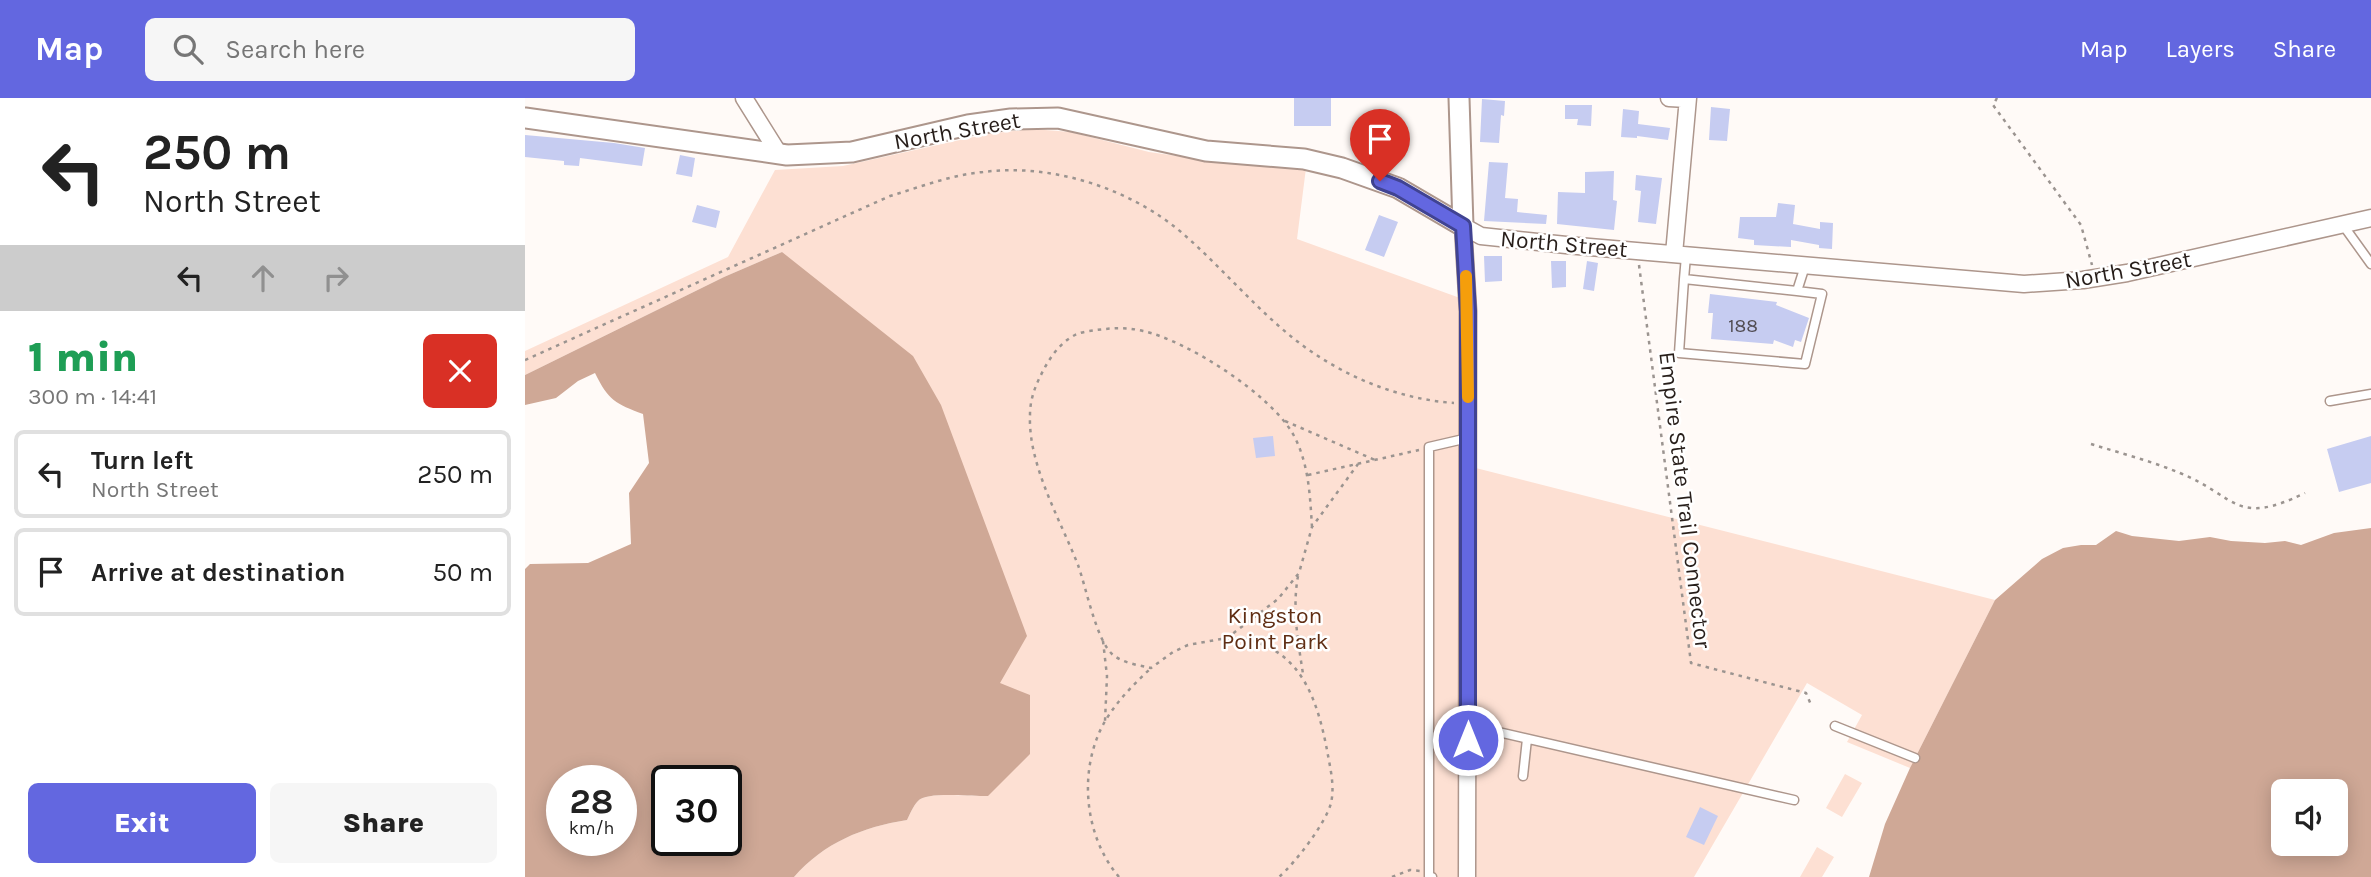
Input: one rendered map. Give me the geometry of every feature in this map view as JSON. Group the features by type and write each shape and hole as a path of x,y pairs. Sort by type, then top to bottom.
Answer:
{"street":[{"path":"744,98 779,154"},
{"path":"1458,98 1468,311 1467,877"},
{"path":"1669,98 1687,99 1680,255"},
{"name":"North Street","path":"525,118 779,154 852,152 968,125 1011,118 1058,118 1206,151 1304,159 1342,167 1398,188 1481,236 2024,284 2096,278 2189,261 2371,218"}],"lane":[{"path":"2343,225 2371,264"},
{"path":"1680,255 1684,279 1679,353 1805,364 1822,294 1684,279"},
{"path":"1797,291 1805,266"},
{"path":"2330,401 2371,394"},
{"path":"1431,876 1429,447 1468,438"},
{"path":"1468,725 1794,800"},
{"path":"1835,726 1915,758"},
{"path":"1523,776 1527,739"}],"path":[{"path":"1997,98 1993,105 2081,225 2096,278"},
{"path":"525,360 890,197 934,182 982,172 1020,170 1044,172 1086,183 1138,203 1161,216 1183,233 1285,331 1348,373 1383,390 1432,401 1461,403"},
{"name":"Empire State Trail Connector","path":"1637,251 1691,663 1806,693 1812,707"},
{"path":"1105,721 1108,676 1102,637 1032,444 1030,414 1034,388 1052,354 1075,334 1114,327 1144,331 1208,359 1243,383 1283,420 1294,435 1308,475 1312,527 1295,592 1295,620 1303,676 1319,711 1333,790 1331,805 1323,822 1280,877"},
{"path":"1283,420 1375,460"},
{"path":"2091,444 2181,473 2230,503 2260,510 2278,506 2305,493"},
{"path":"1308,475 1429,447"},
{"path":"1312,527 1358,464"},
{"path":"1227,638 1278,599 1299,573"},
{"path":"1102,637 1111,653 1132,664 1151,668"},
{"path":"1119,877 1100,847 1091,822 1089,799 1090,765 1096,741 1105,721 1119,701 1151,668 1173,652 1188,645 1227,638 1253,641 1281,654 1303,676"},
{"path":"1392,877 1411,870 1431,876"}],"green space":[{"name":"Kingston Point Park","path":"1032,129 1071,132 1149,152 1219,162 1306,168 1297,239 1460,298 1460,464 1995,600 1910,768 1847,742 1862,715 1807,683 1694,877 794,877 818,855 845,838 875,827 907,820 915,805 923,798 940,795 988,796 999,683 782,252 724,277 525,375 525,351 728,257 775,170 843,166 987,134"},
{"path":"1845,774 1862,783 1842,817 1826,808"},
{"path":"1817,847 1834,857 1822,877 1800,877"}],"shaded area":[{"path":"782,252 913,356 941,405 1027,636 1000,683 1030,695 1030,754 988,796 940,795 923,798 915,805 907,820 875,827 845,838 818,855 794,877 525,877 525,569 530,564 588,563 631,544 629,493 649,463 643,414 614,400 595,373 578,381 556,398 525,405 525,375 724,277"},
{"path":"2371,528 2371,877 1869,877 1885,824 1910,768 1995,600 2042,559 2063,548 2096,545 2116,531 2132,536 2179,541 2210,537 2265,543 2285,541 2301,545 2334,533"}],"building":[{"path":"1294,98 1331,98 1331,126 1294,126"},
{"path":"1482,99 1505,101 1499,143 1480,142"},
{"path":"1565,105 1592,105 1591,126 1577,125 1578,119 1565,119"},
{"path":"1711,107 1730,109 1727,141 1709,140"},
{"path":"1623,109 1639,111 1638,124 1670,128 1668,140 1621,137"},
{"path":"525,135 645,148 642,166 580,158 579,166 564,165 564,161 525,157"},
{"path":"680,155 695,158 692,177 676,174"},
{"path":"1489,162 1508,163 1505,198 1518,199 1517,212 1547,215 1546,224 1484,221"},
{"path":"1614,171 1613,200 1617,201 1614,230 1557,224 1558,192 1585,193 1585,172"},
{"path":"1636,175 1662,178 1656,224 1638,222 1641,191 1635,190"},
{"path":"1778,203 1795,205 1793,224 1820,229 1820,222 1833,223 1832,249 1791,240 1791,247 1754,245 1754,240 1738,238 1740,217 1776,217"},
{"path":"697,205 720,211 716,228 692,222"},
{"path":"1379,215 1398,222 1384,257 1365,250"},
{"path":"1484,256 1502,256 1502,281 1485,282"},
{"path":"1551,261 1566,261 1566,287 1552,288"},
{"path":"1587,261 1598,263 1594,291 1583,289"},
{"path":"1710,294 1777,302 1776,305 1809,318 1801,342 1795,340 1793,347 1774,340 1773,344 1711,339 1713,313 1708,313"},
{"path":"1273,436 1275,456 1256,458 1253,438"},
{"path":"2371,436 2371,483 2339,492 2327,449"},
{"path":"1700,807 1718,816 1704,845 1686,837"}],"slow traffic":[{"path":"1466,276 1468,397"}],"route":[{"path":"1380,181 1398,188 1463,226 1468,311 1468,740"}]}
